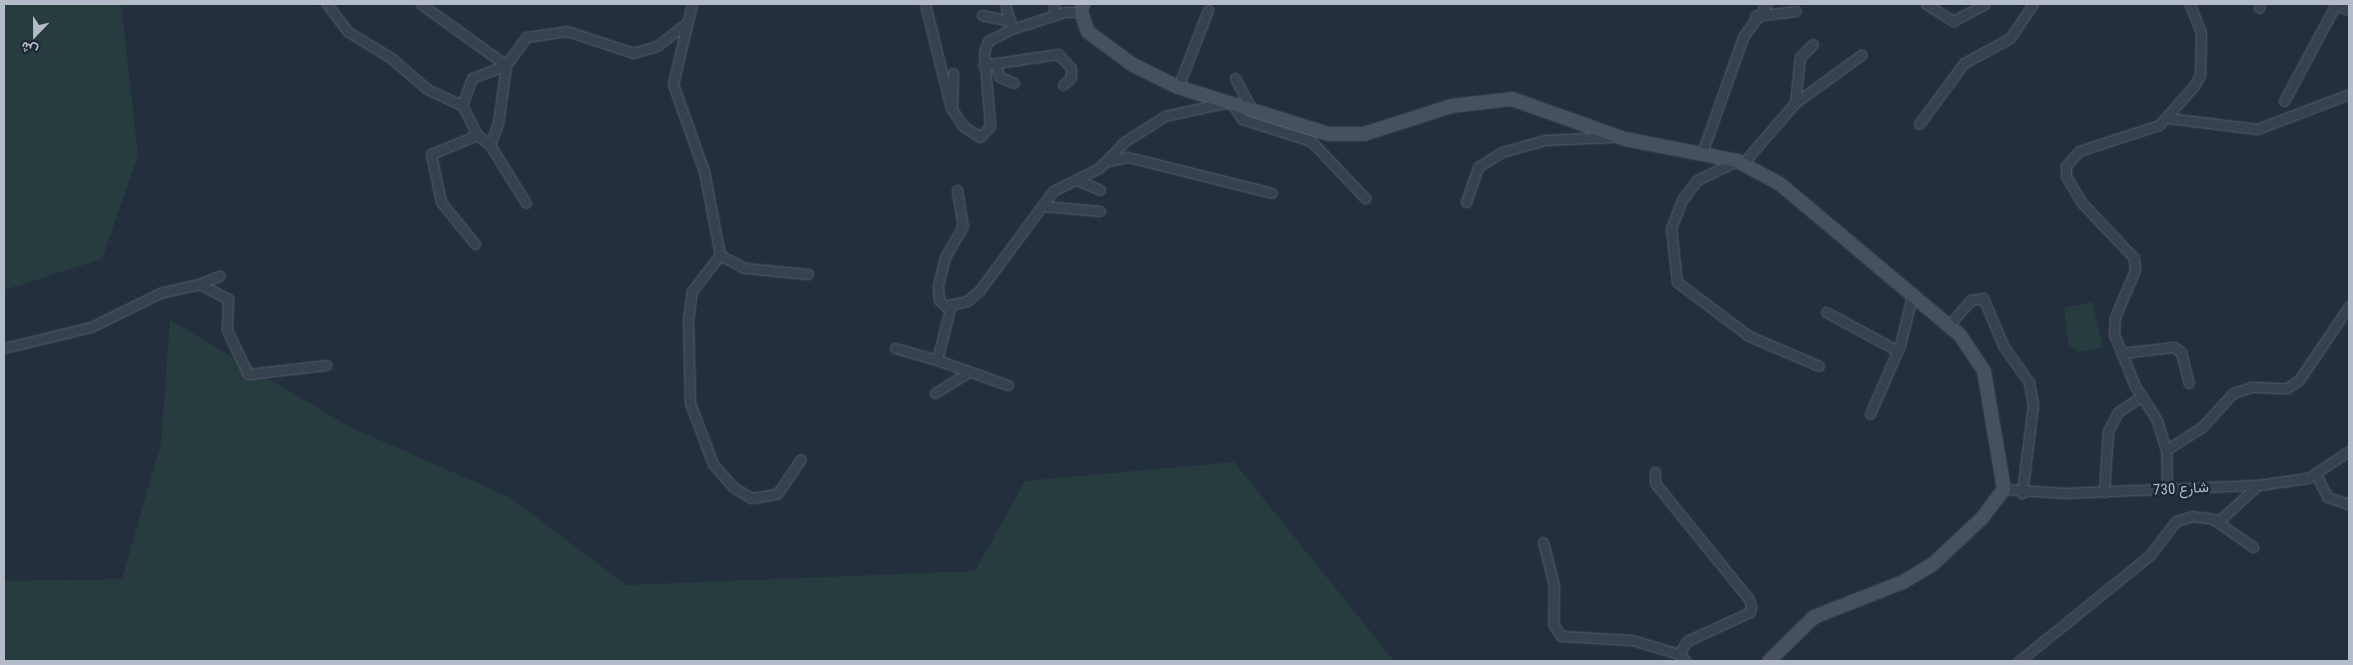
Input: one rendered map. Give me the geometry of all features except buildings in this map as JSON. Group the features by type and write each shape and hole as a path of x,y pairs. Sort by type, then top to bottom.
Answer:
{"street":[{"path":"327,4 347,30 391,58 427,89 462,105 477,135 490,145 526,203"},
{"path":"421,4 506,65"},
{"path":"692,4 673,84 704,171 720,255 692,291 688,320 690,403 713,464 733,487 751,498 777,494 801,459"},
{"path":"925,4 951,108 972,133 980,137 986,133 990,113 983,64 988,41 1011,25 1082,8 1097,42 1178,87 1230,104 1349,137 1451,106 1512,99 1618,137 1740,162 1780,184 1912,297 1949,325 1981,360 2004,489 1982,518 1933,564 1903,582 1814,617 1769,661"},
{"path":"1006,4 1011,25"},
{"path":"1054,4 1054,15"},
{"path":"1702,153 1736,55 1755,16 1767,4"},
{"path":"1926,4 1953,21 1985,4"},
{"path":"1919,124 1964,64 2010,38 2033,4"},
{"path":"2167,490 2166,450 2157,420 2140,396 2120,353 2113,323 2135,270 2134,258 2082,203 2066,176 2066,166 2079,151 2147,131 2168,118 2200,74 2201,33 2190,4"},
{"path":"2284,100 2335,4 2349,10"},
{"path":"1178,87 1208,10"},
{"path":"1755,16 1796,11"},
{"path":"982,15 1011,25"},
{"path":"490,145 498,123 506,65 526,37 567,31 634,53 657,46 686,23"},
{"path":"1794,103 1800,57 1813,44"},
{"path":"983,64 995,64 1031,55 1058,54 1071,68 1070,77 1063,85"},
{"path":"1820,366 1749,336 1677,282 1671,244 1682,200 1696,180 1740,162 1794,103 1861,55"},
{"path":"995,64 1000,77 1014,83"},
{"path":"462,105 472,78 506,65"},
{"path":"951,108 953,73"},
{"path":"1235,78 1252,110"},
{"path":"2168,118 2257,129 2349,94"},
{"path":"957,190 963,226 945,257 937,294 945,306 951,305 979,291 1053,191 1077,180 1108,161 1124,142 1165,116 1230,104"},
{"path":"1230,104 1242,119 1311,141 1366,198"},
{"path":"475,244 441,202 431,154 477,135"},
{"path":"1466,202 1478,167 1505,150 1561,138 1618,137"},
{"path":"1108,161 1128,157 1272,193"},
{"path":"1077,180 1100,190"},
{"path":"1043,206 1100,211"},
{"path":"720,255 744,268 808,274"},
{"path":"4,348 91,327 160,293 200,284 219,276"},
{"path":"200,284 228,299 227,330 248,374 326,365"},
{"path":"1870,414 1898,351 1912,297"},
{"path":"1949,325 1971,300 1983,298 2004,346 2029,382 2033,405 2022,493"},
{"path":"937,360 951,305"},
{"path":"2166,450 2202,427 2233,393 2252,387 2286,388 2299,380 2349,306"},
{"path":"1826,312 1898,351"},
{"path":"2120,353 2174,347 2181,352 2189,383"},
{"path":"895,348 937,360 967,373 1008,385"},
{"path":"935,393 967,373"},
{"path":"2104,492 2108,431 2118,412 2140,396"},
{"name":"شارع 730","path":"2004,489 2022,493 2104,492 2258,485 2316,474 2349,451"},
{"path":"1655,472 1655,483 1749,598 1751,606 1750,612 1687,641 1679,654"},
{"path":"2316,474 2327,497 2349,504"},
{"path":"2019,661 2150,555 2176,521 2192,516 2213,519 2223,518 2258,485"},
{"path":"2213,519 2253,547"},
{"path":"1543,542 1554,585 1554,624 1561,636 1632,640 1679,654 1686,661"}],"green space":[{"path":"4,4 121,4 138,155 102,259 4,290"},
{"path":"2092,302 2103,347 2080,352 2068,344 2064,308"},
{"path":"170,320 350,427 509,497 626,585 975,571 1025,481 1234,462 1394,661 4,661 4,581 122,579 161,443"}]}
